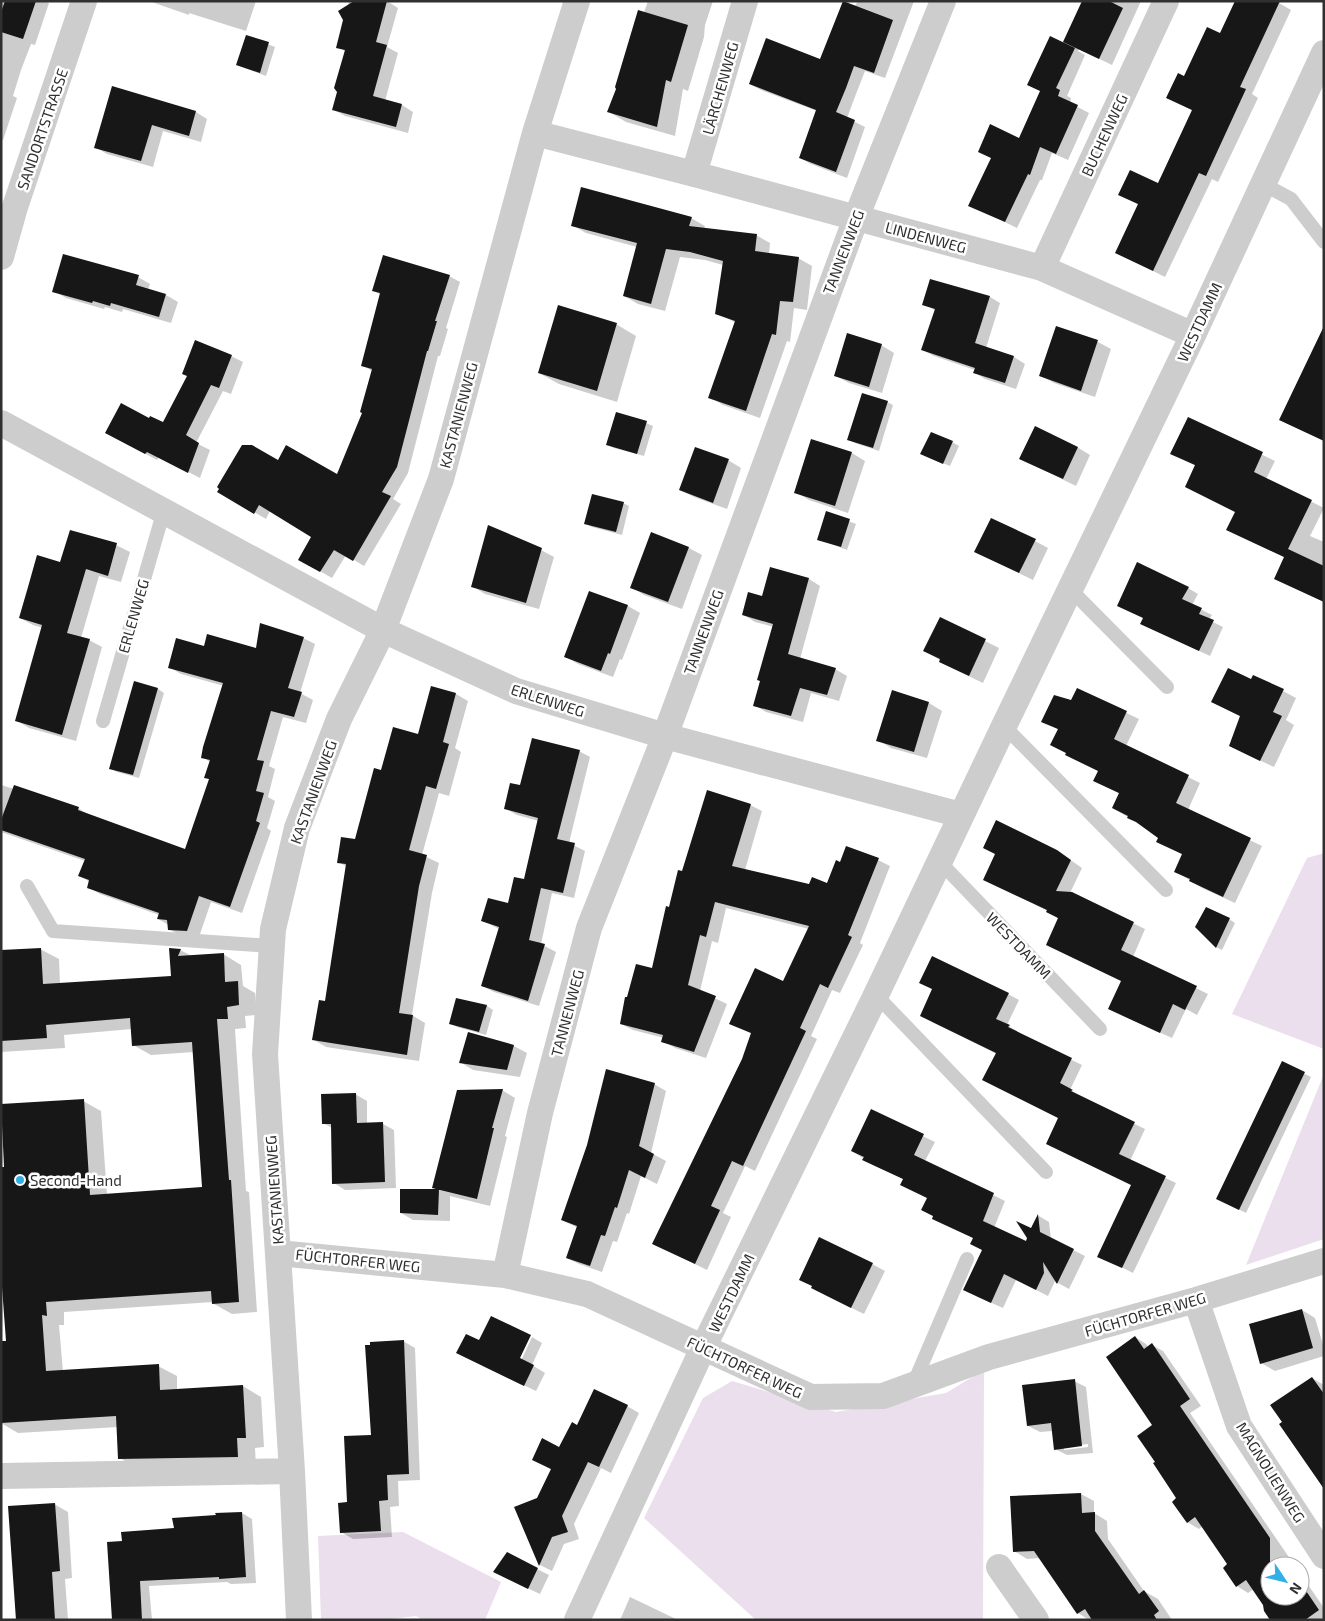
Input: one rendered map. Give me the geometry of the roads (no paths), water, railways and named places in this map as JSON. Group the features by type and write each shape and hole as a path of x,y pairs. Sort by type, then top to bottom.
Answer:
{"street":[{"name":"SANDORTSTRASSE","path":"1,257 15,207 84,1"},
{"name":"KASTANIENWEG","path":"299,1620 292,1472 265,1054 273,929 297,828 339,719 383,630 441,479 535,133 577,1"},
{"name":"LÄRCHENWEG","path":"694,174 745,1"},
{"name":"TANNENWEG","path":"505,1275 540,1113 589,928 665,736 856,218 944,1"},
{"name":"BUCHENWEG","path":"1042,268 1166,1"},
{"name":"WESTDAMM","path":"577,1620 704,1348 1193,335 1324,53"},
{"name":"LINDENWEG","path":"535,133 1042,268 1193,335"},
{"name":"ERLENWEG","path":"1,424 164,510 383,630 516,691 665,736 961,815"},
{"name":"FÜCHTORFER WEG","path":"278,1252 505,1275 586,1294 811,1398 883,1396 989,1357 1196,1300 1324,1261"},
{"name":"MAGNOLIENWEG","path":"1196,1300 1239,1426 1324,1556"},
{"path":"1,1476 292,1472"},
{"path":"999,1567 1036,1620"}],"lane":[{"path":"1263,184 1291,199 1324,242"},
{"name":"ERLENWEG","path":"103,721 164,510"},
{"path":"1070,589 1167,688"},
{"path":"1004,726 1166,890"},
{"name":"WESTDAMM","path":"939,861 1100,1029"},
{"path":"27,886 53,931 272,946"},
{"path":"876,995 1046,1172"},
{"path":"913,1385 967,1259"}],"place":[{"name":"Second-Hand","path":"20,1180"}]}
